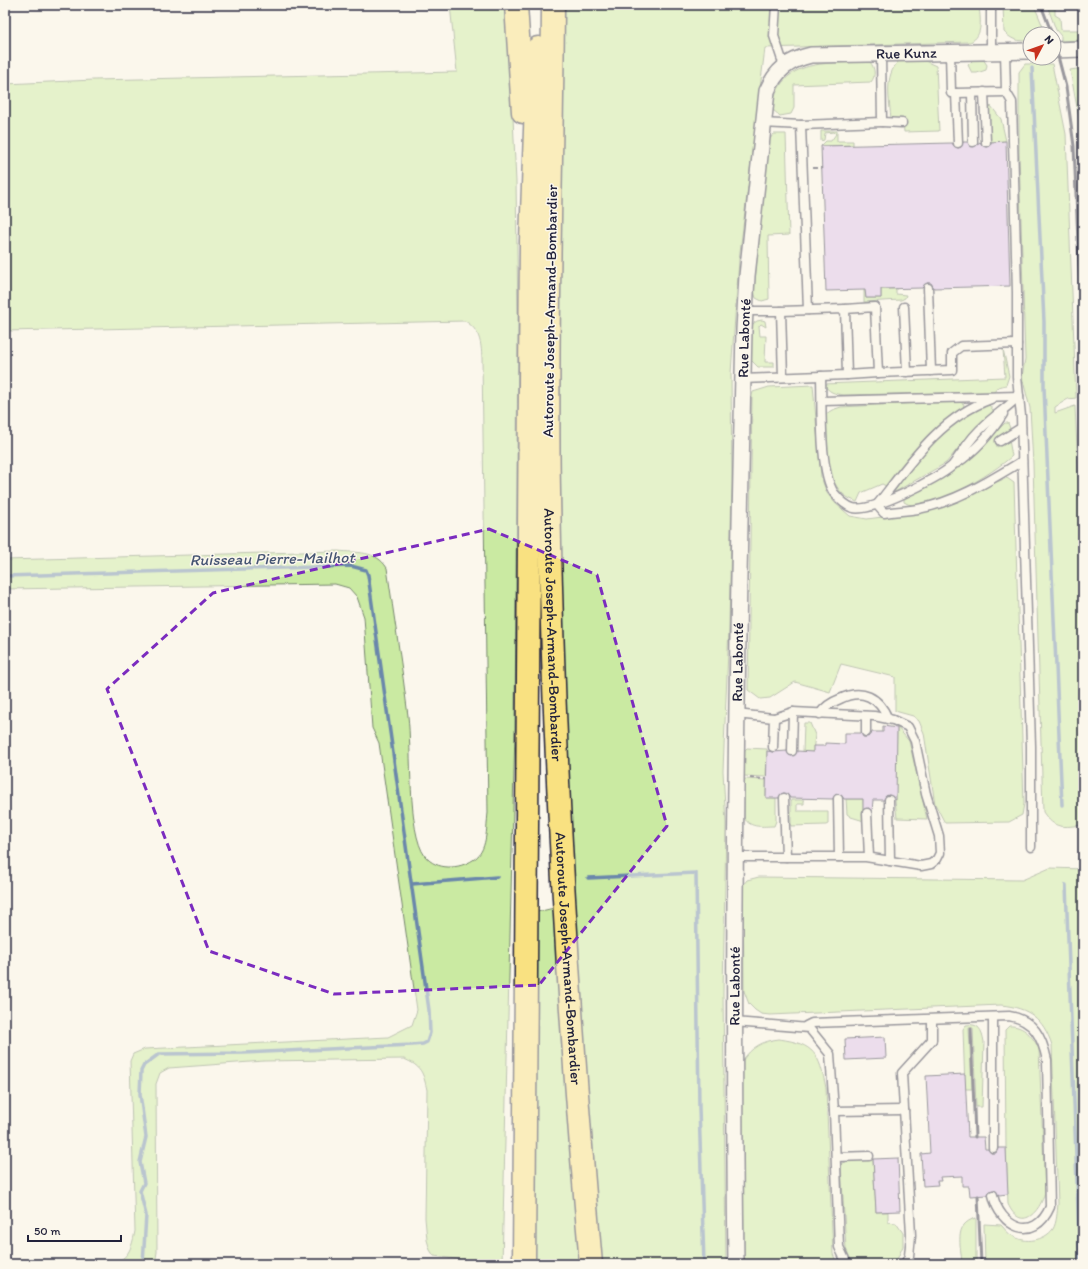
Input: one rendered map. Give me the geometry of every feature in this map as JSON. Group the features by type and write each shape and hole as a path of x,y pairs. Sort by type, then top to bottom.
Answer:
{"highway":[{"path":"516,5 531,241"},
{"path":"531,241 538,5"},
{"name":"Autoroute Joseph-Armand-Bombardier","path":"553,5 549,434 550,575 559,803 571,1026 591,1264"},
{"name":"Autoroute Joseph-Armand-Bombardier","path":"524,1264 523,1192 531,241"}],"street":[{"path":"1062,50 1083,49"},
{"name":"Rue Kunz","path":"784,66 790,62 811,56 1022,51"},
{"name":"Rue Labonté","path":"736,1264 734,1022 736,714 742,379 745,311 762,123 771,82 784,66"}],"lane":[{"path":"776,5 774,36 784,66"},
{"path":"991,5 1006,92 1012,102 1017,344 1031,746 1031,847"},
{"path":"950,52 951,93 1006,92"},
{"path":"881,54 882,122"},
{"path":"984,92 986,142"},
{"path":"956,93 958,143"},
{"path":"972,93 973,142"},
{"path":"762,123 801,125 882,122 902,123"},
{"path":"801,125 808,310"},
{"path":"928,288 931,371"},
{"path":"745,311 874,307 878,373"},
{"path":"904,307 907,372"},
{"path":"845,309 847,375"},
{"path":"782,311 783,377"},
{"path":"742,379 952,370 952,353 961,346 1017,344"},
{"path":"820,376 827,477 834,492 842,502 853,508 867,508 877,505 942,473 953,465 964,449 987,423 1006,409 1019,396"},
{"path":"877,505 942,427 967,409 998,396"},
{"path":"822,401 1019,396"},
{"path":"1000,441 1021,428"},
{"path":"877,505 884,513 917,509 938,504 966,493 1022,461"},
{"path":"820,714 832,703 845,696 862,694 877,701 884,709 888,719"},
{"path":"736,714 774,718 793,712 866,716 888,719 904,724 912,732 940,847 940,853 937,859 926,866 869,857 736,857"},
{"path":"792,751 793,712"},
{"path":"866,716 866,732"},
{"path":"773,747 774,718"},
{"path":"784,798 786,857"},
{"path":"838,799 839,857"},
{"path":"889,800 890,861"},
{"path":"868,813 869,857"},
{"path":"734,1022 806,1026 812,1023 932,1020 1009,1016 1023,1020 1034,1028 1044,1046 1047,1060 1051,1200 1042,1220 1034,1226 1024,1229 1014,1226 1007,1219 996,1205 994,1195"},
{"path":"993,1017 993,1148"},
{"path":"905,1264 909,1256 911,1235 902,1072 932,1040 932,1020"},
{"path":"806,1026 813,1032 830,1054 834,1111 839,1247 847,1264"},
{"path":"834,1111 904,1110"},
{"path":"836,1157 869,1156"},
{"path":"515,1264 523,1192"}],"path":[{"path":"746,778 766,779"}],"highlighted area":[{"path":"489,529 597,575 667,826 539,985 334,994 209,951 107,689 213,593"}],"green space":[{"path":"450,5 504,5 511,75 516,182 518,318 515,728 502,1264 471,1264 463,1260 434,1256 430,1250 427,1240 425,1218 427,1090 424,1079 418,1067 404,1059 264,1061 169,1068 160,1073 156,1084 157,1252 155,1264 102,1264 117,1262 126,1255 132,1245 135,1231 130,1061 133,1054 145,1049 388,1037 412,1025 417,1010 379,743 372,728 364,617 357,597 349,588 335,584 5,589 5,560 338,551 372,555 377,558 383,562 387,568 398,642 408,716 413,810 415,829 419,844 425,856 436,864 455,867 467,863 478,856 484,845 488,813 482,352 477,332 465,321 5,331 5,84 94,80 457,72"},
{"path":"565,5 979,5 979,31 977,36 970,42 765,48 739,260 731,373 732,483 729,626 723,771 726,824 723,993 726,1264 601,1264 579,1004 571,847 562,607 560,486 560,246"},
{"path":"1003,5 1034,5 1043,26 1022,26 1022,41 1013,39 1004,32"},
{"path":"1047,5 1055,5 1055,15 1060,18 1061,26 1055,26"},
{"path":"1062,30 1083,30 1083,40 1062,41"},
{"path":"974,59 983,59 987,65 986,70 972,73 968,65"},
{"path":"899,61 925,61 936,66 939,131 904,132 903,120 891,120 889,81 894,67"},
{"path":"870,62 874,72 874,77 871,82 794,85 794,108 791,114 780,116 772,109 777,92 785,80 796,71 809,66 823,64"},
{"path":"1024,66 1052,66 1066,134 1076,398 1068,399 1055,407 1055,413 1075,406 1083,576 1083,825 1065,827 1056,825 1047,818 1043,812 1033,464 1030,408 1022,377 1025,359 1019,152 1019,72"},
{"path":"1083,68 1083,178 1080,124 1070,70"},
{"path":"991,106 1001,119 1006,141 989,142 989,108"},
{"path":"821,131 837,131 837,141 853,141 853,145 821,146 826,141 831,141 836,134 834,132 825,133 824,140 821,141"},
{"path":"774,134 786,134 789,235 768,236 769,299 762,301 756,298 754,291 768,141"},
{"path":"881,289 896,289 896,294 906,295 905,298 901,300 864,302 864,290 866,298 881,298"},
{"path":"762,320 765,321 766,327 761,324 759,326 760,336 766,336 765,362 774,362 774,367 758,367 751,360 751,325"},
{"path":"1003,349 1009,376 1006,385 998,387 994,392 844,395 832,392 823,384 1005,377"},
{"path":"813,385 821,477 827,493 835,503 850,516 867,519 929,511 1007,478 1014,483 1024,804 1022,815 1009,822 945,823 935,804 924,733 919,721 913,716 895,711 895,677 841,664 830,692 795,682 770,698 760,699 748,690 752,396 753,392 769,387"},
{"path":"958,401 964,404 963,409 888,487 882,484 861,493 857,502 848,498 837,486 832,477 827,457 826,414 841,407"},
{"path":"989,405 993,410 990,417 960,446 946,463 893,493 938,432 981,406"},
{"path":"1005,423 1008,423 1011,431 997,441 997,447 1009,440 1012,456 1004,463 960,491 943,498 927,504 914,505 904,502 904,499 966,462"},
{"path":"804,723 810,723 815,735 813,752 803,752"},
{"path":"897,727 909,741 927,819 897,818 895,800"},
{"path":"747,748 767,749 766,777 744,776 745,750"},
{"path":"744,779 766,780 766,797 776,798 776,821 774,826 750,824 744,818"},
{"path":"846,799 863,799 864,821 851,817 847,814"},
{"path":"791,800 804,800 804,804 797,804 797,811 828,811 828,824 791,826"},
{"path":"1050,868 1083,869 1083,1264 985,1264 984,1224 1001,1225 1011,1235 1023,1240 1034,1240 1040,1239 1053,1229 1057,1217 1058,1204 1052,1045 1044,1028 1034,1016 1027,1012 1011,1006 1001,1005 770,1015 761,1014 749,1004 744,991 743,885 747,880 759,877 1022,880"},
{"path":"554,908 582,1264 535,1264 537,912"},
{"path":"966,1025 977,1026 981,1031 984,1042 982,1107 976,1107 973,1028 969,1028 972,1089 965,1089 963,1029"},
{"path":"1009,1026 1019,1027 1024,1030 1034,1040 1039,1049 1045,1192 1043,1199 1035,1212 1024,1218 1013,1213 1008,1204 1005,1030"},
{"path":"779,1039 801,1044 808,1048 818,1059 821,1067 826,1088 833,1254 837,1264 744,1264 742,1061 754,1048 762,1043"},
{"path":"852,1159 873,1159 876,1212 888,1212 888,1222 896,1223 903,1233 903,1246 895,1264 856,1264 851,1260 846,1249 841,1164"},
{"path":"976,1218 976,1264 962,1264 960,1243 961,1230 969,1221"}],"building":[{"path":"1006,141 1010,286 934,288 931,283 927,283 922,288 881,289 881,298 866,298 865,290 826,291 821,146 952,143 958,148 961,147 963,142 968,142 973,147 980,142 986,147 989,146 991,142"},
{"path":"883,726 897,728 896,800 889,795 886,796 884,800 873,800 872,812 869,808 863,810 863,799 844,799 838,794 835,795 833,799 790,798 784,793 781,794 779,798 766,798 767,751 787,751 789,755 792,756 797,751 813,752 813,746 825,746 825,743 845,744 845,733 861,733 863,737 866,737 871,735 872,732 883,732"},
{"path":"885,1037 886,1058 846,1060 845,1039"},
{"path":"965,1074 968,1137 984,1137 985,1149 988,1149 991,1153 996,1153 998,1148 1006,1148 1008,1194 999,1195 994,1190 989,1191 988,1195 970,1196 969,1186 962,1186 962,1176 940,1177 941,1181 937,1181 938,1185 923,1186 921,1154 930,1153 926,1076"},
{"path":"898,1158 900,1211 876,1212 873,1159"}],"waterway":[{"path":"1032,68 1044,322 1044,387 1062,805"},
{"name":"Ruisseau Pierre-Mailhot","path":"5,576 351,566 366,570 368,575 429,1010 430,1033 427,1042 423,1044 243,1053 159,1054 144,1065 141,1071 140,1094 146,1137 140,1162 144,1183 140,1191 146,1215 143,1264"},
{"path":"588,878 696,873 699,1108 704,1264"},
{"path":"412,884 497,877"},
{"path":"1066,885 1080,1264"}],"railway":[{"path":"1041,5 1049,26"},
{"path":"1061,66 1066,87 1074,146 1083,363"},
{"path":"971,1029 975,1137"},
{"path":"978,1196 981,1264"}]}
